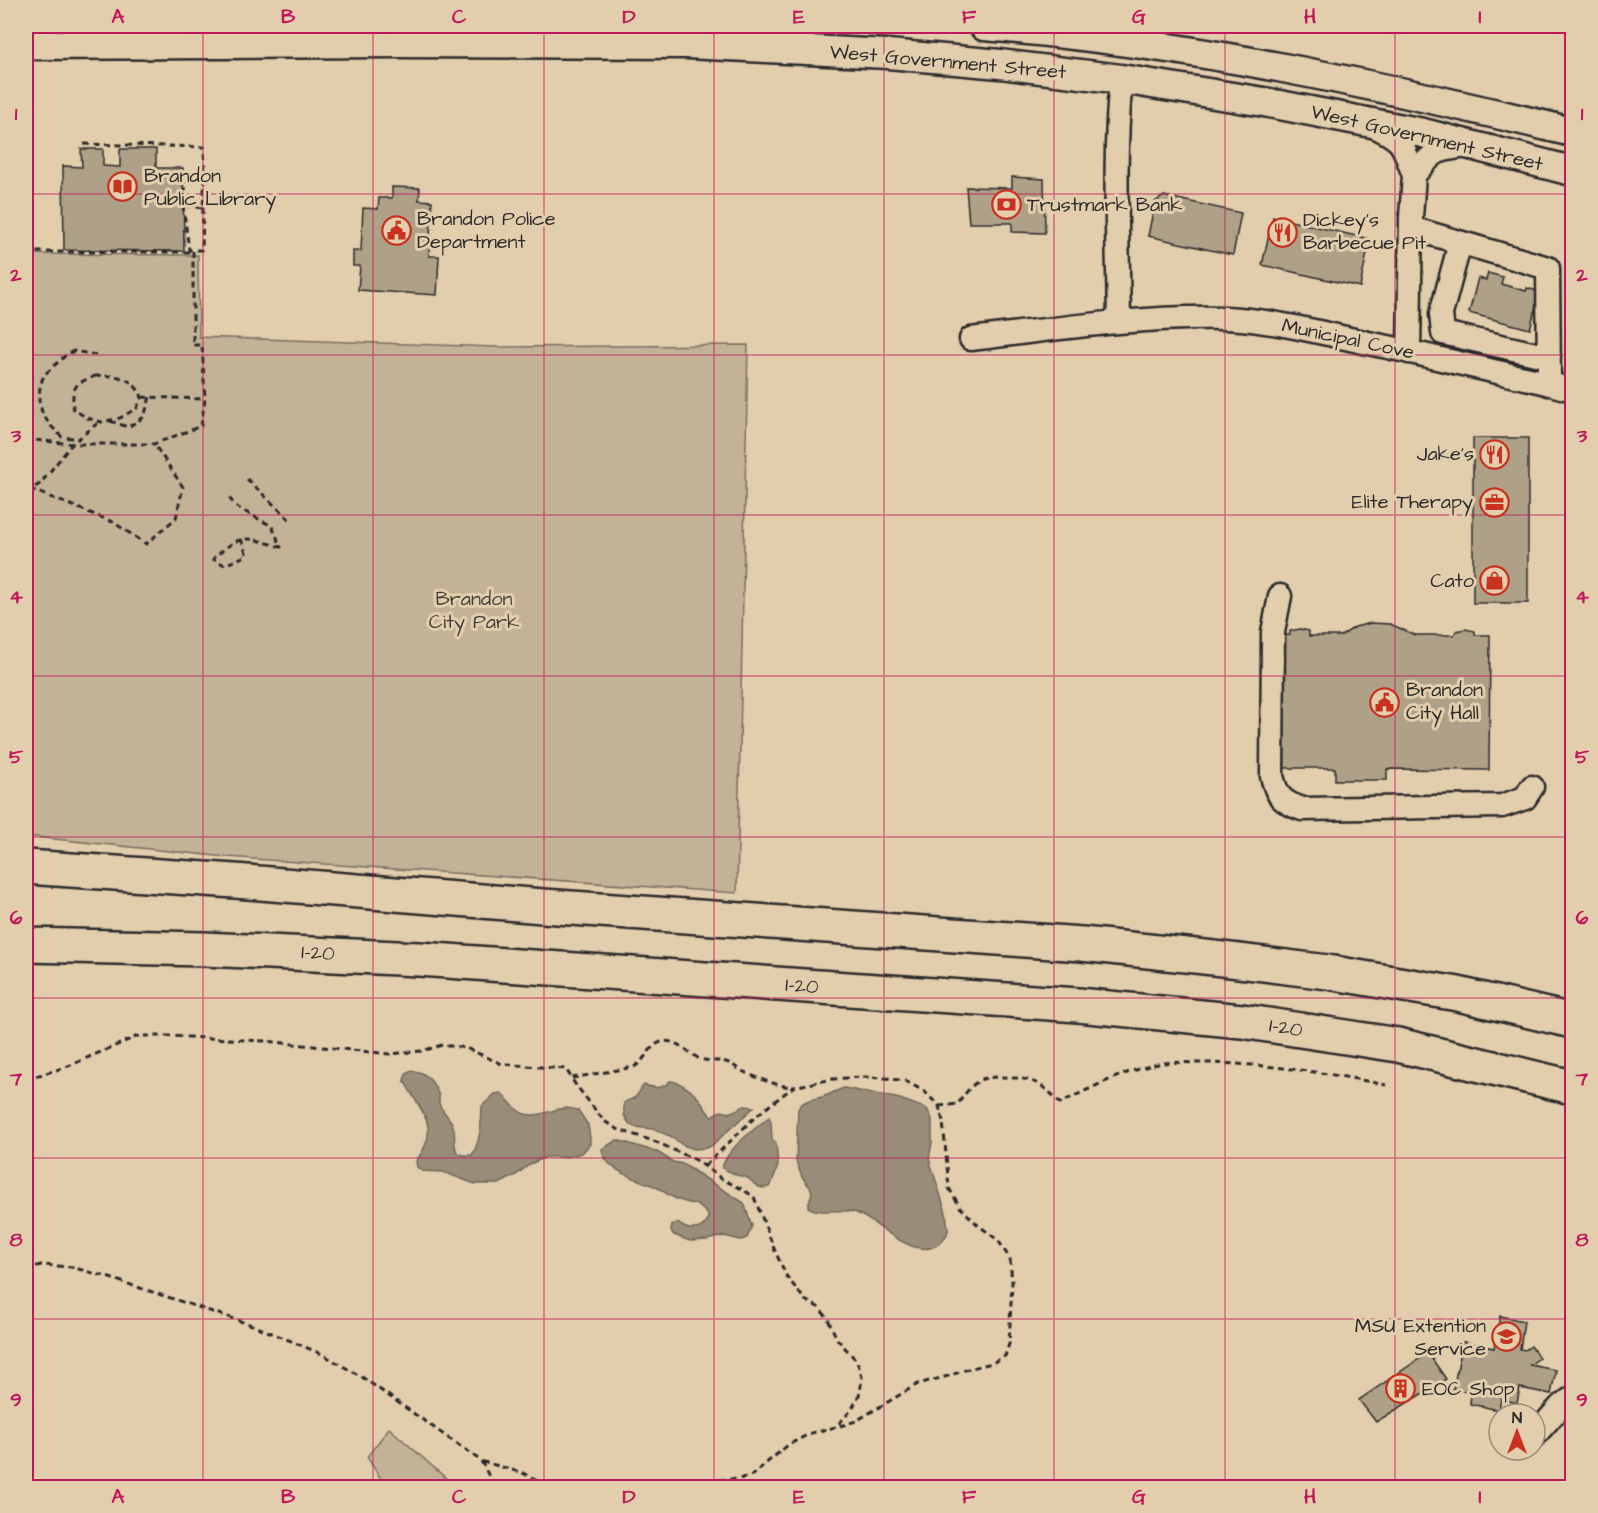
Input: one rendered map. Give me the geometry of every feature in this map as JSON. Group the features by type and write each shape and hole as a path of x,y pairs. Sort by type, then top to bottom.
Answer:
{"highway":[{"path":"26,867 1082,944 1328,972 1458,994 1572,1021"},
{"name":"I-20","path":"26,945 204,948 419,959 1089,1006 1242,1021 1398,1045 1572,1087"}],"main road":[{"name":"West Government Street","path":"991,26 1127,41 1272,66 1428,97 1572,132"},
{"name":"West Government Street","path":"26,45 527,34 888,54 999,64 1121,79 1264,102 1423,133 1572,171"},
{"path":"1121,79 1127,41"}],"street":[{"path":"1119,322 1116,168 1121,79"},
{"path":"1367,122 1394,136 1401,143 1414,175 1411,228 1410,352"},
{"path":"1414,175 1438,150 1470,145"},
{"path":"1411,228 1548,268 1549,384"},
{"path":"1460,243 1441,314 1443,333 1549,357"},
{"name":"Municipal Cove","path":"971,339 1119,322 1185,318 1263,321 1572,390"},
{"path":"1280,596 1273,632 1272,776 1275,790 1281,798 1302,808 1502,806 1525,798 1532,787"},
{"path":"1547,1422 1572,1398"}],"path":[{"path":"26,252 202,250 204,147 84,144"},
{"path":"193,251 189,250 183,206 187,176 205,176"},
{"path":"183,206 203,208"},
{"path":"26,439 72,444 154,444 201,426 205,399 202,345 193,345 193,251"},
{"path":"73,438 62,437 49,424 39,401 40,386 44,375 67,354 74,351 96,355"},
{"path":"95,376 112,376 137,386 142,397 137,408 120,418 99,422 73,409 72,392 80,382 95,376"},
{"path":"142,397 205,399"},
{"path":"108,421 128,427 144,417 150,397"},
{"path":"26,492 40,484 72,444 99,422"},
{"path":"30,489 113,522 146,544 176,518 183,487 154,444"},
{"path":"247,479 290,520"},
{"path":"229,498 238,507 272,526 281,547 247,538 241,539 228,545 213,559 225,565 247,555 241,539"},
{"path":"26,1079 66,1067 138,1036 265,1041 390,1054 422,1051 442,1045 466,1048 502,1064 566,1069 604,1121 617,1129 696,1160 753,1197 787,1277 805,1300 818,1307 827,1317 837,1339 857,1361 862,1377 860,1393 852,1409 836,1427"},
{"path":"572,1078 634,1067 656,1044 664,1041 674,1043 699,1059 727,1063 763,1080 783,1086 793,1087 860,1077 886,1078 905,1082 924,1091 939,1106 944,1121 949,1188 960,1207 998,1240 1010,1259 1012,1282 1010,1344 1005,1356 992,1363 918,1384 856,1421 811,1433 788,1444 752,1475 679,1488"},
{"path":"939,1106 958,1104 966,1091 981,1079 995,1077 1026,1078 1046,1088 1060,1103 1118,1076 1160,1063 1222,1063 1280,1067 1334,1074 1386,1085"},
{"path":"705,1166 756,1116 793,1087"},
{"path":"26,1269 41,1266 71,1267 105,1276 255,1326 322,1354 362,1377 481,1461 523,1473 549,1488"},
{"path":"481,1461 495,1488"}],"green space":[{"name":"Brandon City Park","path":"26,254 198,255 199,337 496,347 748,345 737,893 226,857 26,836"},
{"path":"389,1428 456,1487 386,1487 367,1457"}],"shaded area":[{"path":"410,1071 422,1073 434,1086 440,1106 453,1126 455,1146 459,1153 472,1155 479,1138 482,1106 495,1094 501,1093 516,1109 527,1115 537,1115 564,1108 578,1110 588,1125 590,1144 582,1153 564,1157 546,1157 530,1164 499,1184 475,1184 443,1172 422,1171 417,1167 416,1161 428,1138 428,1128 422,1110 404,1080"},
{"path":"670,1081 690,1090 712,1116 720,1112 729,1113 745,1106 754,1107 706,1148 694,1149 653,1129 630,1125 624,1115 624,1103 636,1097 644,1085 658,1088"},
{"path":"844,1088 900,1099 927,1109 932,1119 929,1159 946,1213 948,1231 936,1246 925,1249 912,1246 854,1212 818,1211 808,1207 812,1192 802,1177 796,1161 798,1109 806,1101"},
{"path":"769,1117 772,1139 776,1143 778,1166 769,1187 763,1188 748,1178 722,1168 729,1153"},
{"path":"617,1140 657,1152 673,1162 683,1164 744,1203 752,1226 747,1238 741,1240 724,1236 690,1241 674,1235 671,1231 672,1225 677,1223 685,1228 698,1229 704,1225 708,1215 697,1205 676,1199 622,1173 608,1163 602,1149"}],"building":[{"name":"Brandon Public Library","path":"81,149 103,149 103,166 120,167 120,149 156,149 156,168 183,168 184,251 64,250 63,166 82,167"},
{"name":"Trustmark Bank","path":"1012,177 1044,179 1045,233 1012,232 1012,223 969,223 966,187 1012,188"},
{"name":"Brandon Police Department","path":"392,187 420,188 419,200 432,201 429,256 439,256 437,295 358,290 360,266 353,266 353,251 361,251 363,208 378,209 379,198 392,198"},
{"path":"1164,196 1241,213 1233,255 1148,236 1155,202"},
{"path":"1273,217 1370,239 1360,287 1262,265"},
{"path":"1488,273 1503,277 1501,284 1526,291 1527,288 1537,291 1536,293 1539,294 1530,329 1469,313 1478,278 1486,280"},
{"path":"1473,438 1528,438 1528,603 1473,603"},
{"name":"Brandon City Hall","path":"1371,623 1390,624 1415,635 1454,635 1456,631 1465,629 1475,631 1475,635 1490,635 1489,770 1387,769 1387,780 1335,780 1335,768 1281,768 1281,635 1290,635 1290,631 1300,629 1309,631 1309,636 1341,636 1355,627"},
{"path":"1500,1316 1524,1321 1520,1349 1525,1350 1531,1346 1539,1358 1530,1365 1556,1370 1551,1394 1520,1388 1517,1402 1501,1399 1500,1402 1487,1402 1487,1408 1470,1404 1471,1393 1453,1389 1463,1342 1494,1348"},
{"name":"EOC Shop","path":"1428,1353 1446,1379 1376,1422 1359,1400"}],"place":[{"name":"Brandon Public Library","path":"123,187"},
{"name":"Trustmark Bank","path":"1006,205"},
{"name":"Brandon Police Department","path":"396,230"},
{"name":"Dickey's Barbecue Pit","path":"1282,232"},
{"name":"Jake's","path":"1495,454"},
{"name":"Elite Therapy","path":"1494,502"},
{"name":"Cato","path":"1495,581"},
{"name":"Brandon City Hall","path":"1385,702"},
{"name":"MSU Extention Service","path":"1507,1337"},
{"name":"EOC Shop","path":"1401,1389"}]}
